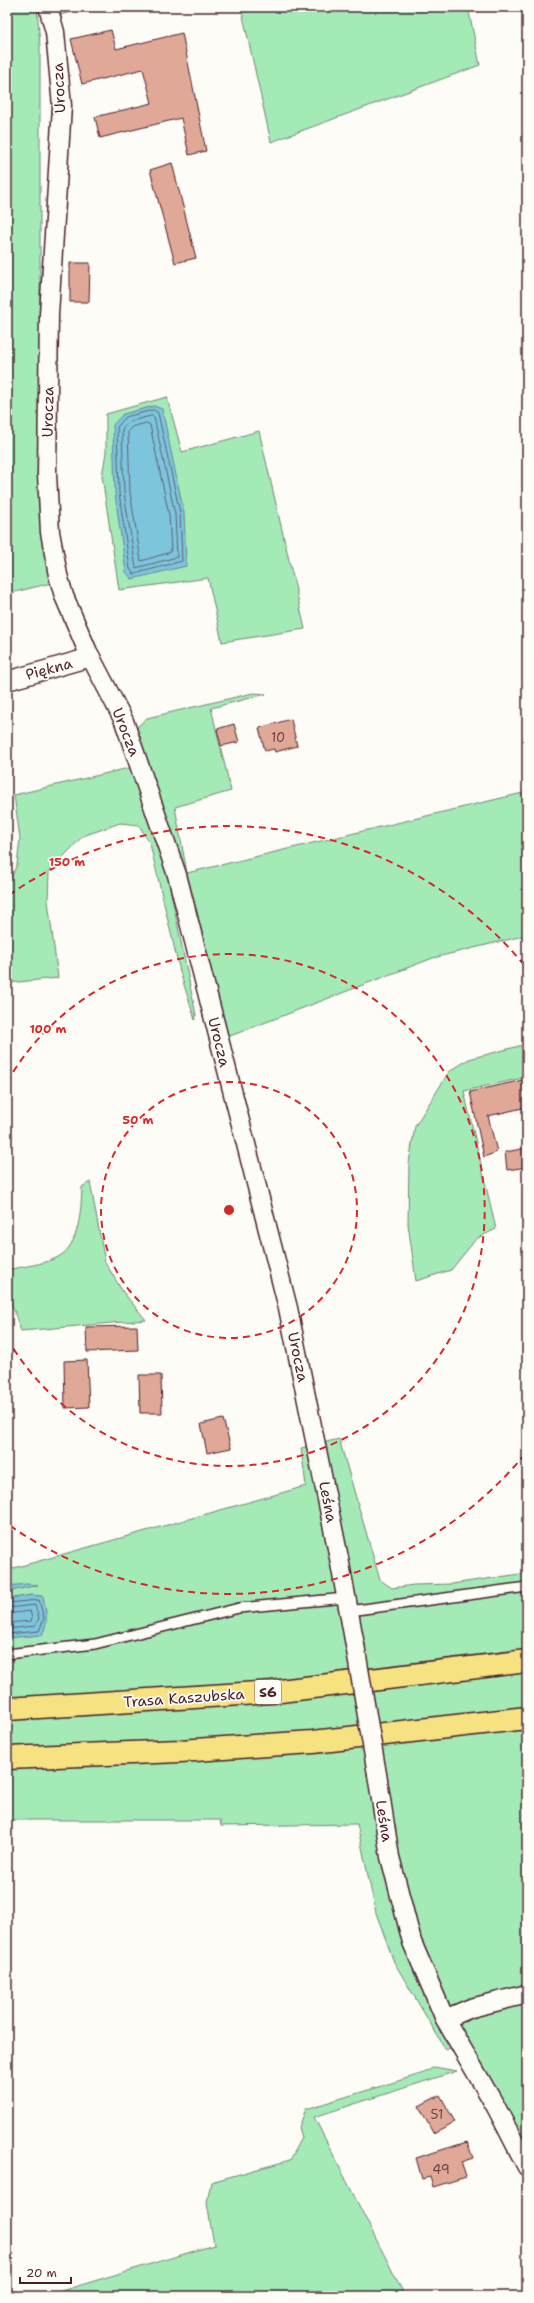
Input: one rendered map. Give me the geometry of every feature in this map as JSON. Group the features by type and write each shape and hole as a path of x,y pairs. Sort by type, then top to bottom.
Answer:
{"highway":[{"name":"Trasa Kaszubska","path":"7,1709 272,1692 527,1660"},
{"path":"7,1758 180,1751 313,1742 527,1718"}],"street":[{"name":"Urocza","path":"48,7 55,32 62,106 49,315 47,474 50,532 58,575 64,596 91,657 124,721 177,875 288,1308 318,1449"},
{"name":"Piękna","path":"7,681 91,657"},
{"name":"Leśna","path":"318,1449 348,1604 390,1857 412,1942 445,2019 496,2107 527,2167"},
{"path":"445,2019 471,2008 527,1994"}],"lane":[{"path":"7,1654 95,1644 239,1608 348,1604 527,1587"}],"green space":[{"path":"7,7 37,7 40,46 40,486 55,582 7,594"},
{"path":"56,7 71,7 72,12 59,15"},
{"path":"241,7 468,7 480,65 271,142"},
{"path":"167,397 182,452 259,431 305,629 222,642 208,578 119,590 102,476 106,452 106,414"},
{"path":"253,693 266,694 211,708 231,791 175,807 187,873 181,876 134,735 138,726 147,718"},
{"path":"133,767 168,878 196,1015 195,1020 180,972 150,844 139,825 120,823 83,836 49,872 48,901 58,978 8,983 7,979 7,885 17,865 20,838 14,795"},
{"path":"527,792 527,935 433,958 225,1038 208,956 187,873"},
{"path":"527,1044 527,1077 464,1091 496,1229 476,1239 451,1270 416,1281 408,1224 409,1163 415,1126 449,1072 469,1059"},
{"path":"90,1182 105,1262 123,1292 146,1320 21,1331 7,1291 7,1270 46,1262 65,1252 75,1236 78,1226 82,1187"},
{"path":"339,1439 380,1580 392,1588 414,1585 452,1584 527,1573 527,2152 465,2040 446,2050 394,1962 376,1913 357,1824 221,1826 220,1820 7,1820 7,1570 306,1486 301,1448"},
{"path":"434,2067 457,2071 314,2117 405,2296 62,2296 61,2291 214,2245 207,2203 211,2182 290,2160 302,2138 299,2127 306,2109 424,2073"}],"water":[{"path":"154,406 162,409 184,513 186,566 132,579 126,572 115,494 113,425 123,414"},
{"path":"27,1584 38,1585 7,1592 7,1586"},
{"path":"31,1595 43,1596 46,1611 46,1625 42,1635 7,1638 7,1599"}],"building":[{"path":"111,30 116,49 182,33 206,151 189,155 181,118 100,138 95,117 152,103 143,69 82,84 71,39"},
{"path":"172,163 196,258 175,263 150,170"},
{"path":"70,263 90,263 89,302 70,302"},
{"path":"291,719 297,746 275,752 274,749 265,751 259,728"},
{"path":"234,724 239,742 221,746 217,729"},
{"path":"527,1079 527,1107 488,1116 497,1152 484,1157 470,1092"},
{"path":"527,1148 527,1167 507,1170 505,1152"},
{"path":"137,1326 138,1350 87,1352 86,1327"},
{"path":"87,1360 89,1407 65,1408 64,1361"},
{"path":"139,1375 161,1375 162,1413 140,1413"},
{"path":"223,1419 231,1448 207,1453 201,1424"},
{"path":"440,2095 455,2122 433,2133 419,2106"},
{"path":"467,2142 473,2158 461,2162 466,2177 433,2187 430,2177 422,2179 416,2158"}]}
